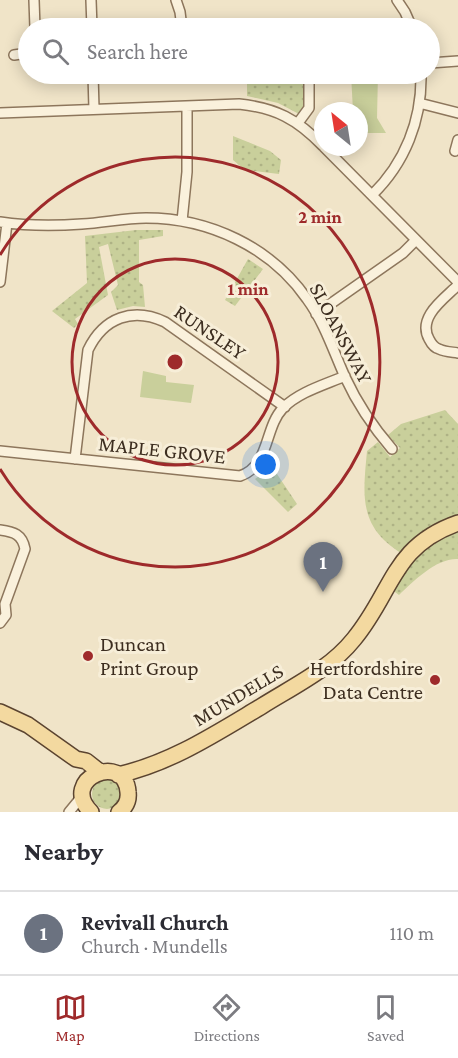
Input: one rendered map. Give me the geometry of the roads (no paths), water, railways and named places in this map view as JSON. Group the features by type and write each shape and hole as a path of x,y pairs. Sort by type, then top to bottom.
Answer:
{"main road":[{"name":"MUNDELLS","path":"118,775 143,769 182,753 332,662 364,626 405,556 436,531 458,523"},
{"path":"0,712 28,725 76,759 86,761 100,772"},
{"path":"76,759 84,790 84,802 91,812"},
{"path":"84,790 89,778 100,772 107,771 118,775 125,781 128,793 126,805 119,812"}],"street":[{"path":"34,0 35,18"},
{"path":"91,0 92,18"},
{"path":"176,0 181,18"},
{"path":"397,0 408,18"},
{"path":"440,62 458,61"},
{"path":"93,84 94,109"},
{"path":"298,123 309,108 309,84"},
{"path":"372,195 389,178 406,150 420,103 420,84"},
{"path":"420,103 458,113"},
{"path":"0,113 250,105 275,111 298,123 314,138"},
{"path":"182,221 187,172 187,106"},
{"path":"454,151 458,140"},
{"path":"333,156 458,284 432,311 427,320 428,338 435,346 458,353"},
{"name":"SLOANSWAY","path":"3,223 58,226 145,218 182,221 226,233 271,259 301,291 316,314 367,418 392,449"},
{"path":"0,282 3,223"},
{"path":"316,314 403,253 416,240"},
{"name":"RUNSLEY","path":"75,459 88,350 93,339 106,326 130,315 146,315 165,322 285,406"},
{"path":"285,406 300,396 345,376"},
{"name":"MAPLE GROVE","path":"0,451 240,476 251,472 255,467 275,421 285,406"},
{"path":"0,530 17,534 23,540 25,549 3,604 6,615 0,623"},
{"path":"69,812 84,790"}],"place":[{"name":"Revivall Church","path":"323,592"},
{"name":"Duncan Print Group","path":"88,656"},
{"name":"Hertfordshire Data Centre","path":"435,680"}]}
